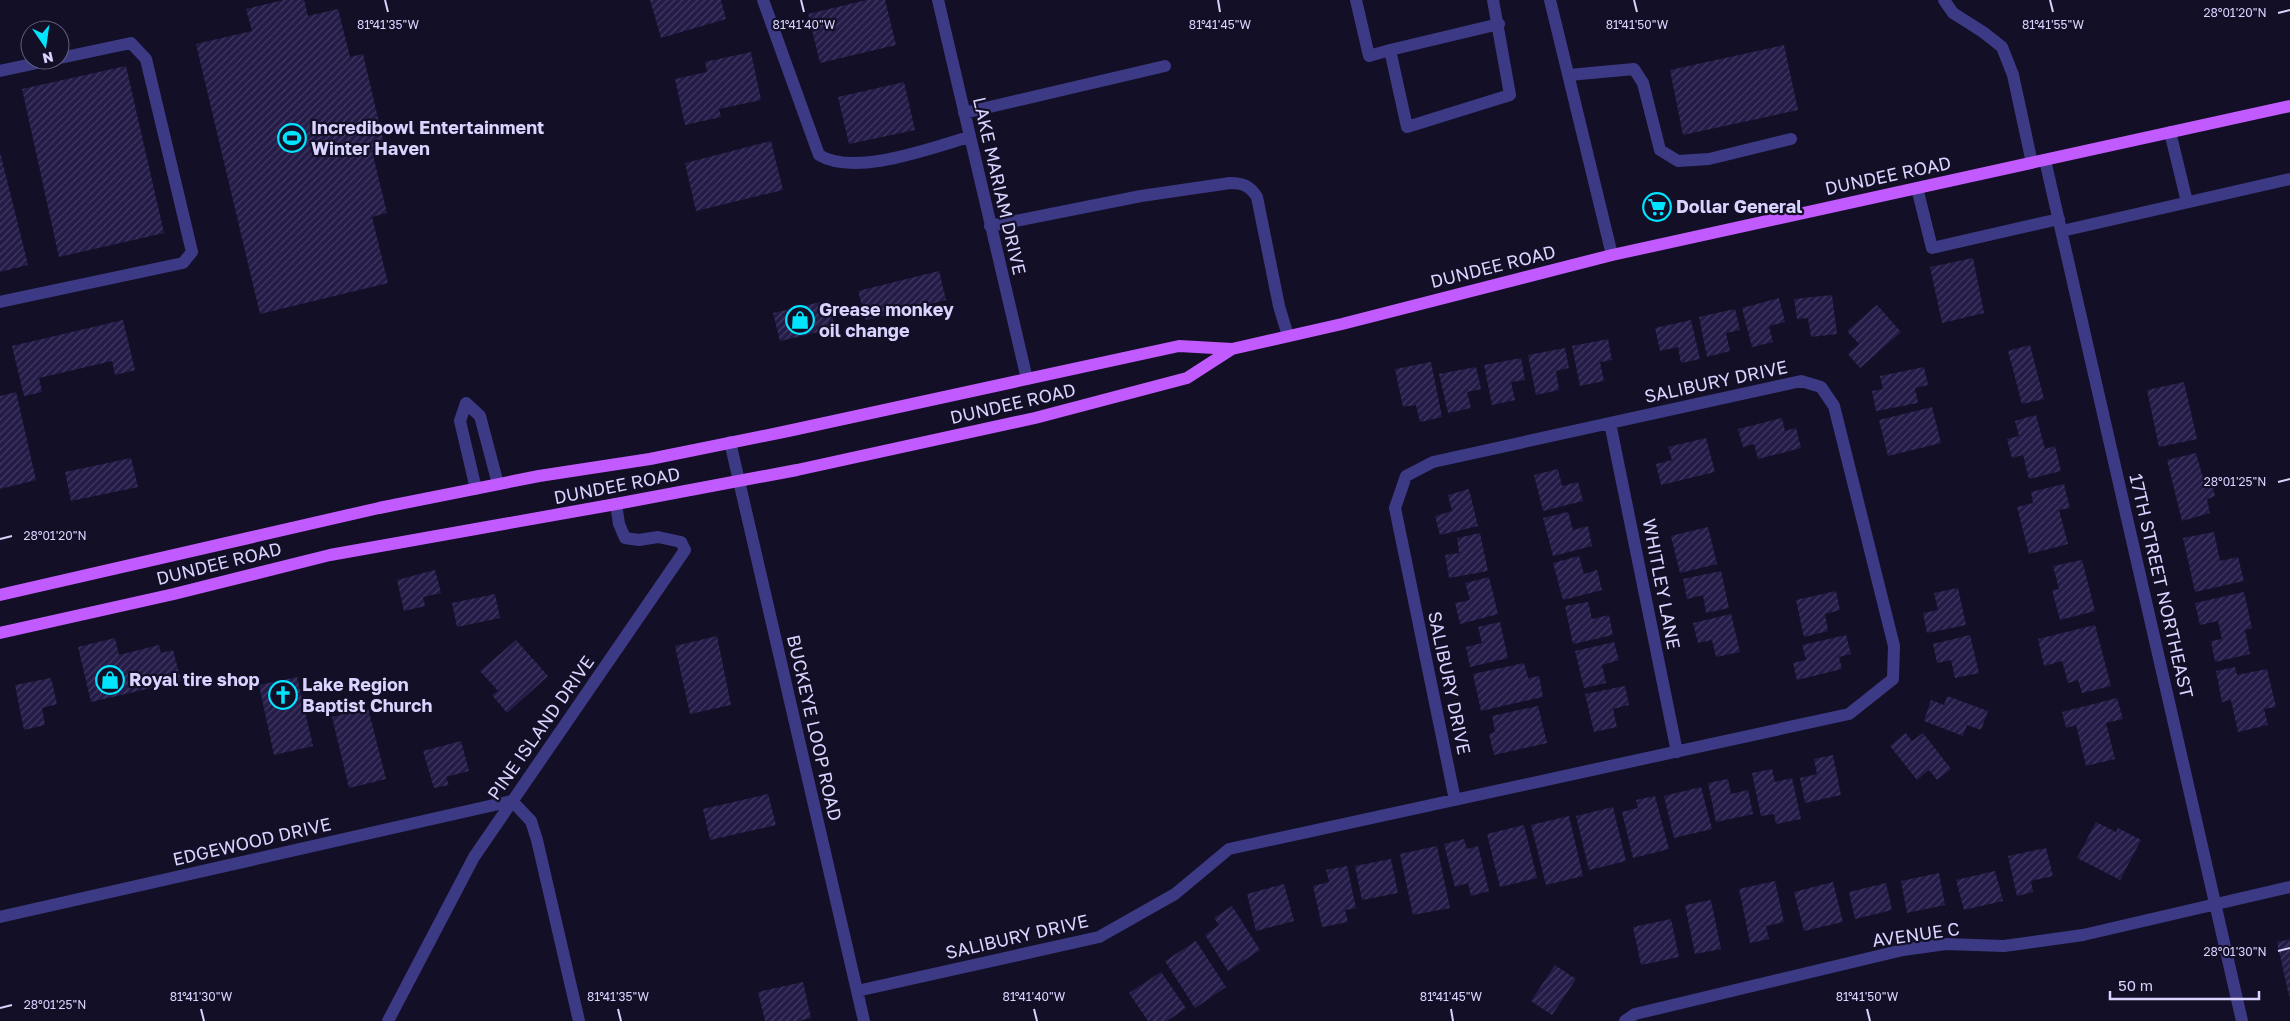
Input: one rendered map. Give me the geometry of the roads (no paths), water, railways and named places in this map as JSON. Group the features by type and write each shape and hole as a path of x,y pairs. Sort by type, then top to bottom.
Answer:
{"main road":[{"name":"DUNDEE ROAD","path":"0,595 379,508 498,484 650,459 1179,346 1232,349 1612,255 2290,106"},
{"name":"DUNDEE ROAD","path":"0,633 174,594 330,554 797,470 1035,418 1187,378 1232,349"}],"street":[{"path":"763,0 819,155 840,164 865,163 970,137"},
{"name":"LAKE MARIAM DRIVE","path":"938,0 1027,379"},
{"path":"1356,0 1369,56 1498,24"},
{"path":"1390,50 1407,127 1510,95 1493,0"},
{"path":"1550,0 1612,255"},
{"path":"1944,0 1953,13 2002,47 2013,76 2032,163"},
{"path":"0,302 183,262 192,252 146,59 131,43 70,56"},
{"path":"964,113 1165,66"},
{"path":"0,71 20,67"},
{"path":"1568,75 1634,69 1643,83 1660,150 1678,161 1709,159 1791,140"},
{"path":"2170,132 2187,202"},
{"name":"17TH STREET NORTHEAST","path":"2045,160 2242,1021"},
{"path":"1917,188 1932,248 2187,202 2290,179"},
{"path":"990,226 1141,196 1230,183 1242,184 1252,189 1257,197 1279,306 1288,336"},
{"name":"SALIBURY DRIVE","path":"856,991 1099,937 1175,894 1229,849 1677,752 1849,714 1893,678 1894,646 1834,406 1821,387 1800,381 1433,462 1406,476 1395,508 1455,800"},
{"path":"476,489 460,421 466,403 480,416 498,484"},
{"name":"WHITLEY LANE","path":"1610,423 1677,752"},
{"name":"BUCKEYE LOOP ROAD","path":"730,442 864,1021"},
{"name":"PINE ISLAND DRIVE","path":"388,1021 474,857 685,550 682,542 658,537 639,540 625,538 619,524 616,504"},
{"path":"512,801 530,822 538,840 579,1021"},
{"name":"EDGEWOOD DRIVE","path":"0,917 512,801"},
{"name":"AVENUE C","path":"1625,1021 1635,1014 1904,950 1946,944 2004,946 2041,942 2083,935 2290,887"}],"place":[{"name":"Incredibowl Entertainment Winter Haven","path":"292,138"},
{"name":"Dollar General","path":"1657,207"},
{"name":"Grease monkey oil change","path":"800,320"},
{"name":"Royal tire shop","path":"110,680"},
{"name":"Lake Region Baptist Church","path":"283,695"}]}
